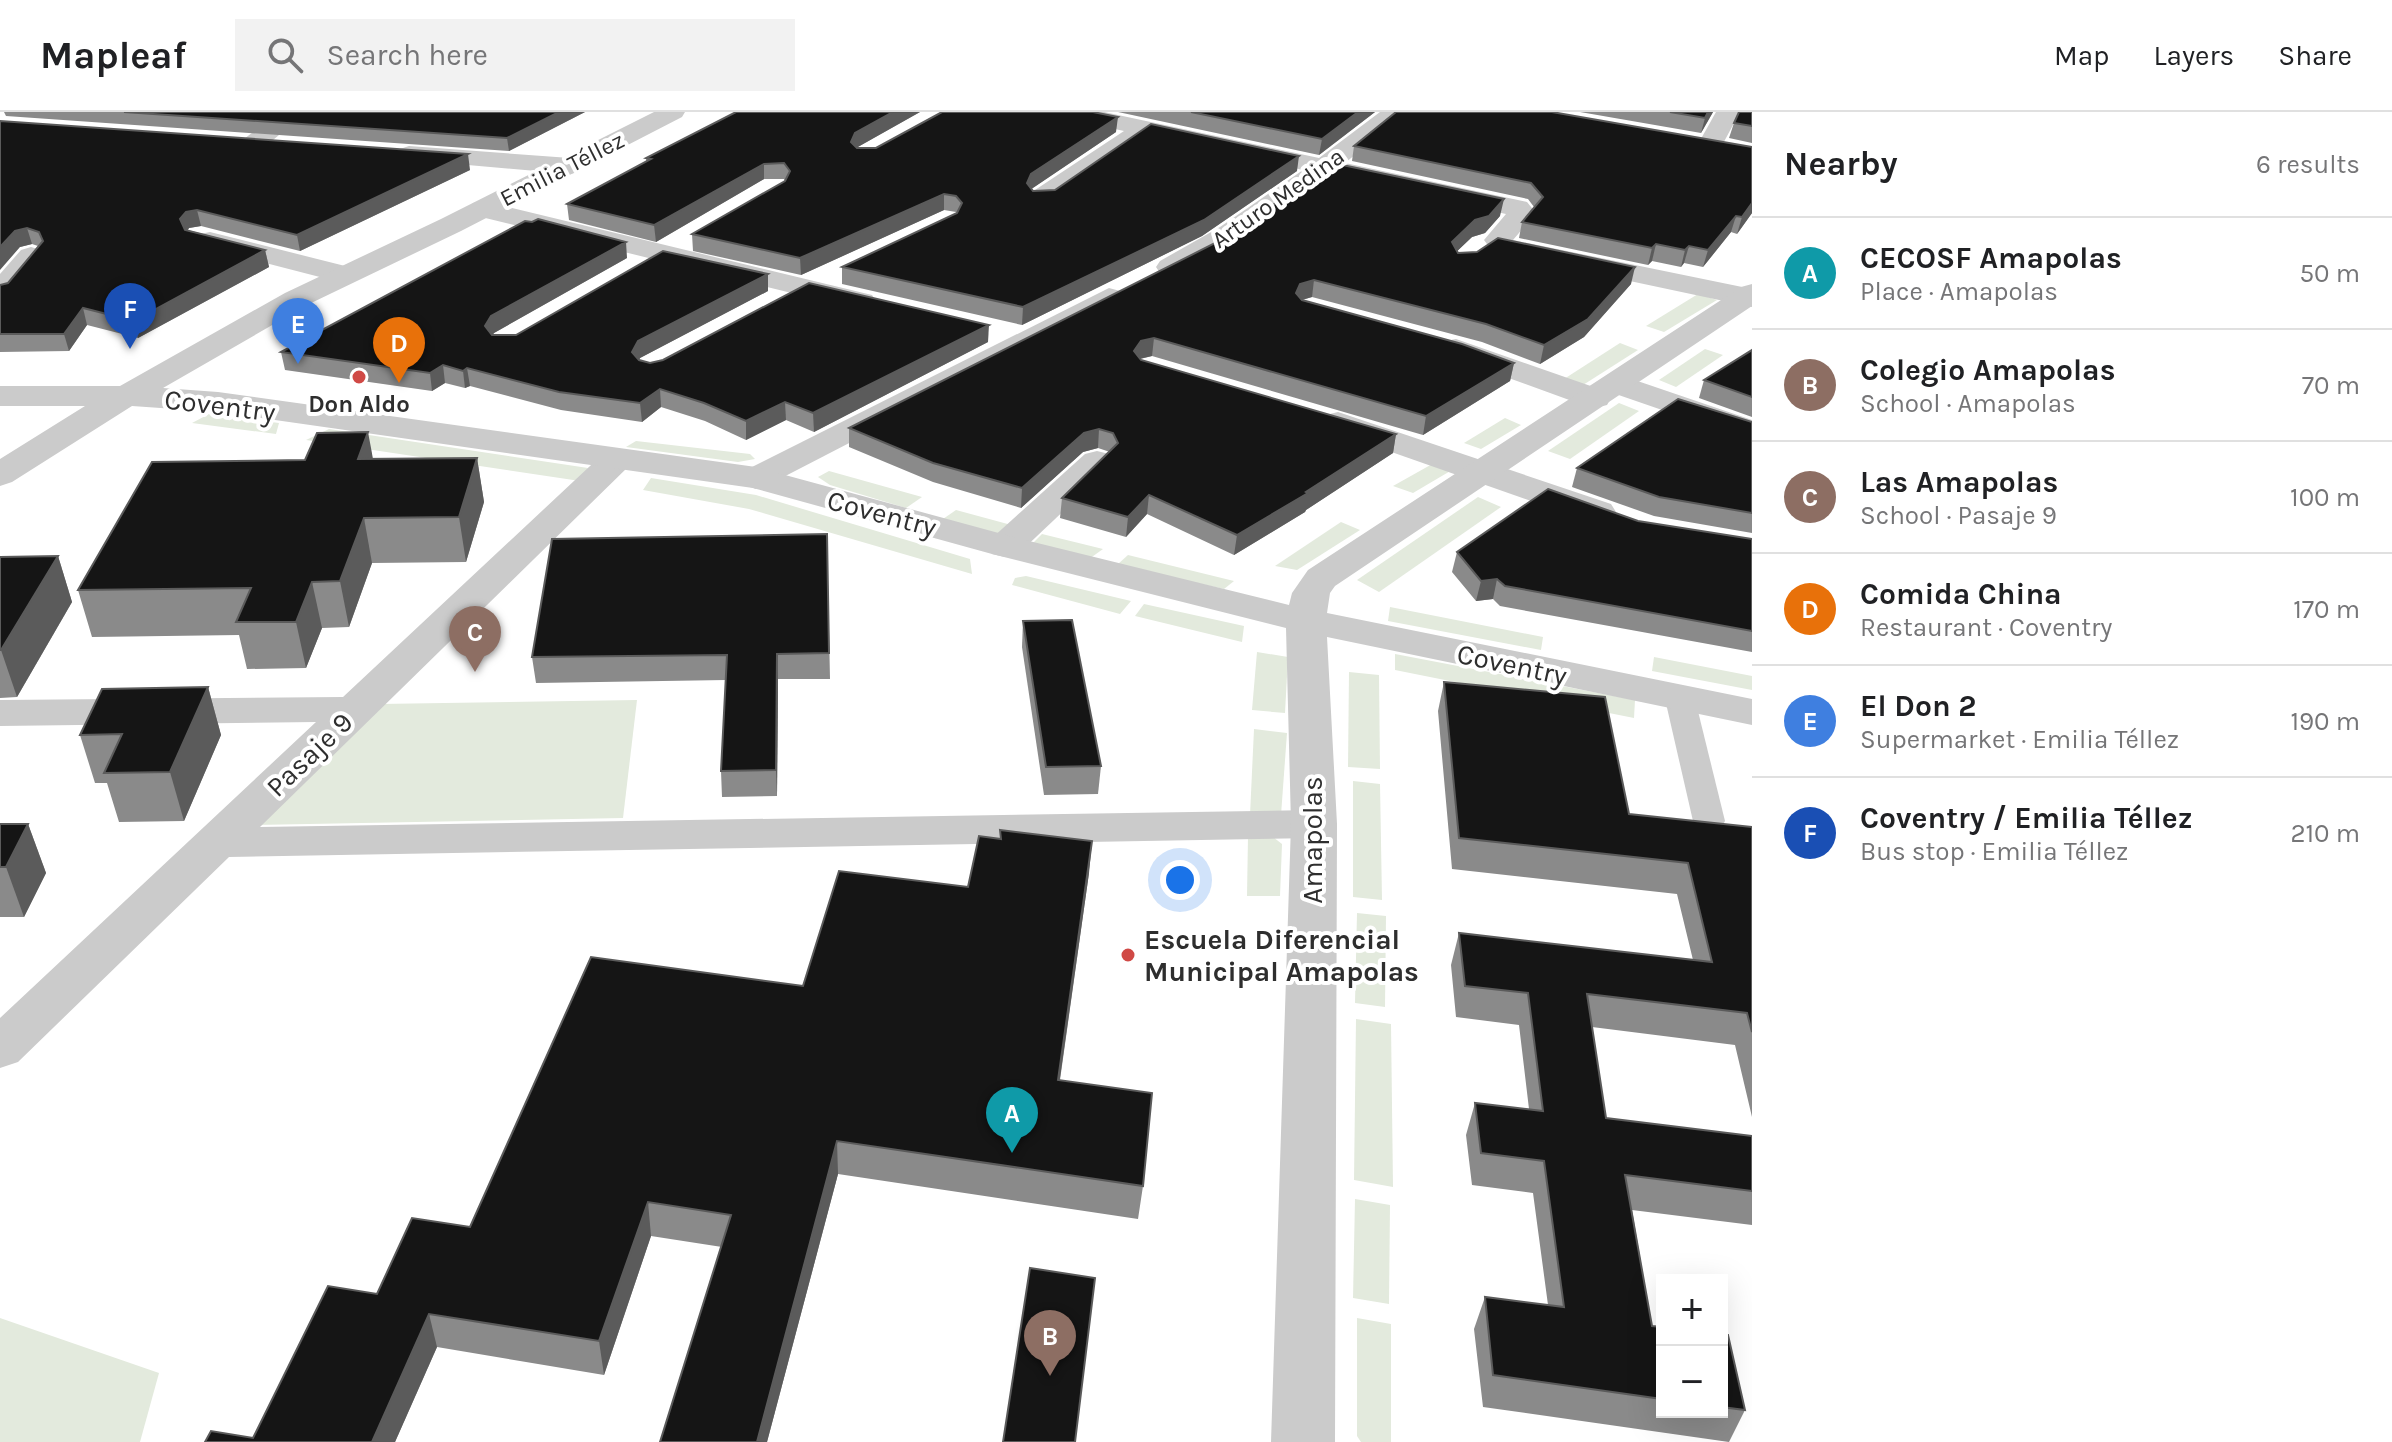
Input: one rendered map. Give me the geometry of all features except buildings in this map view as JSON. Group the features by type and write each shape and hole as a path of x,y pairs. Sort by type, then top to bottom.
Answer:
{"street":[{"path":"253,144 295,112"},
{"name":"Emilia Téllez","path":"0,475 248,325 343,274 451,225 673,112"},
{"path":"1070,112 1517,208 1522,213 1488,248 1750,296"},
{"name":"Arturo Medina","path":"756,478 1214,245 1325,167 1395,112"},
{"path":"1710,146 1728,112"},
{"path":"1042,198 1145,128"},
{"path":"221,141 284,146"},
{"path":"1681,141 1738,151"},
{"path":"392,153 570,166"},
{"path":"483,209 661,255 891,307"},
{"name":"Emilia Téllez","path":"0,506 168,398 451,225"},
{"path":"635,269 699,232"},
{"path":"200,237 343,274"},
{"path":"0,292 31,256"},
{"path":"763,310 846,268"},
{"name":"Amapolas","path":"1303,1442 1314,824 1306,621 1311,593 1321,578 1750,296"},
{"path":"992,330 1026,338"},
{"path":"1427,341 1752,431"},
{"name":"Coventry","path":"0,396 168,398 756,478 1005,546 1306,621 1752,712"},
{"path":"1312,414 1371,431 1632,524"},
{"name":"Pasaje 9","path":"1,1047 220,842 617,459"},
{"path":"1005,546 1097,461"},
{"path":"0,713 355,709"},
{"path":"220,842 1314,824"}],"lane":[{"path":"1680,699 1709,821"}],"shaded area":[{"path":"1698,294 1717,300 1664,332 1646,326"},
{"path":"1620,343 1638,350 1583,385 1564,379"},
{"path":"1705,349 1723,355 1676,387 1659,380"},
{"path":"1619,403 1639,411 1570,459 1548,451"},
{"path":"209,414 279,423 276,434 192,423"},
{"path":"1505,418 1521,425 1481,449 1464,443"},
{"path":"329,429 588,468 580,481 306,440"},
{"path":"636,441 750,454 755,459 738,462 626,447"},
{"path":"1434,463 1452,470 1413,493 1393,486"},
{"path":"829,471 922,497 906,508 830,485 818,477"},
{"path":"651,478 756,495 970,559 972,574 749,509 643,490"},
{"path":"1478,497 1501,507 1379,592 1357,580"},
{"path":"956,510 1015,526 1005,536 943,519"},
{"path":"1341,522 1360,530 1297,570 1275,566"},
{"path":"1042,534 1103,549 1089,559 1032,544"},
{"path":"1128,555 1234,581 1224,589 1117,565"},
{"path":"1026,576 1131,601 1120,614 1012,585 1015,578"},
{"path":"1144,604 1244,626 1242,642 1135,616"},
{"path":"1390,607 1543,637 1541,650 1388,621"},
{"path":"1257,652 1288,657 1285,713 1252,710"},
{"path":"1395,654 1635,700 1634,718 1395,670"},
{"path":"1654,657 1752,676 1752,690 1652,671"},
{"path":"1349,672 1379,675 1380,769 1348,767"},
{"path":"637,700 623,818 255,825 379,704"},
{"path":"1254,729 1287,733 1281,815 1250,815"},
{"path":"1353,781 1380,784 1382,900 1353,897"},
{"path":"1248,836 1273,837 1282,844 1280,896 1247,896"},
{"path":"1357,913 1386,916 1385,1007 1355,1003"},
{"path":"1356,1019 1391,1024 1393,1187 1354,1180"},
{"path":"1355,1199 1390,1205 1389,1304 1353,1298"},
{"path":"0,1318 159,1373 140,1442 0,1442"},
{"path":"1357,1318 1391,1324 1391,1442 1361,1442 1357,1436"}],"place":[{"name":"Coventry / Emilia Téllez","path":"130,349"},
{"name":"El Don 2","path":"298,364"},
{"name":"Don Aldo","path":"359,377"},
{"name":"Comida China","path":"399,383"},
{"name":"Las Amapolas","path":"475,672"},
{"name":"Escuela Diferencial Municipal Amapolas","path":"1128,955"},
{"name":"CECOSF Amapolas","path":"1012,1153"},
{"name":"Colegio Amapolas","path":"1050,1376"}]}
